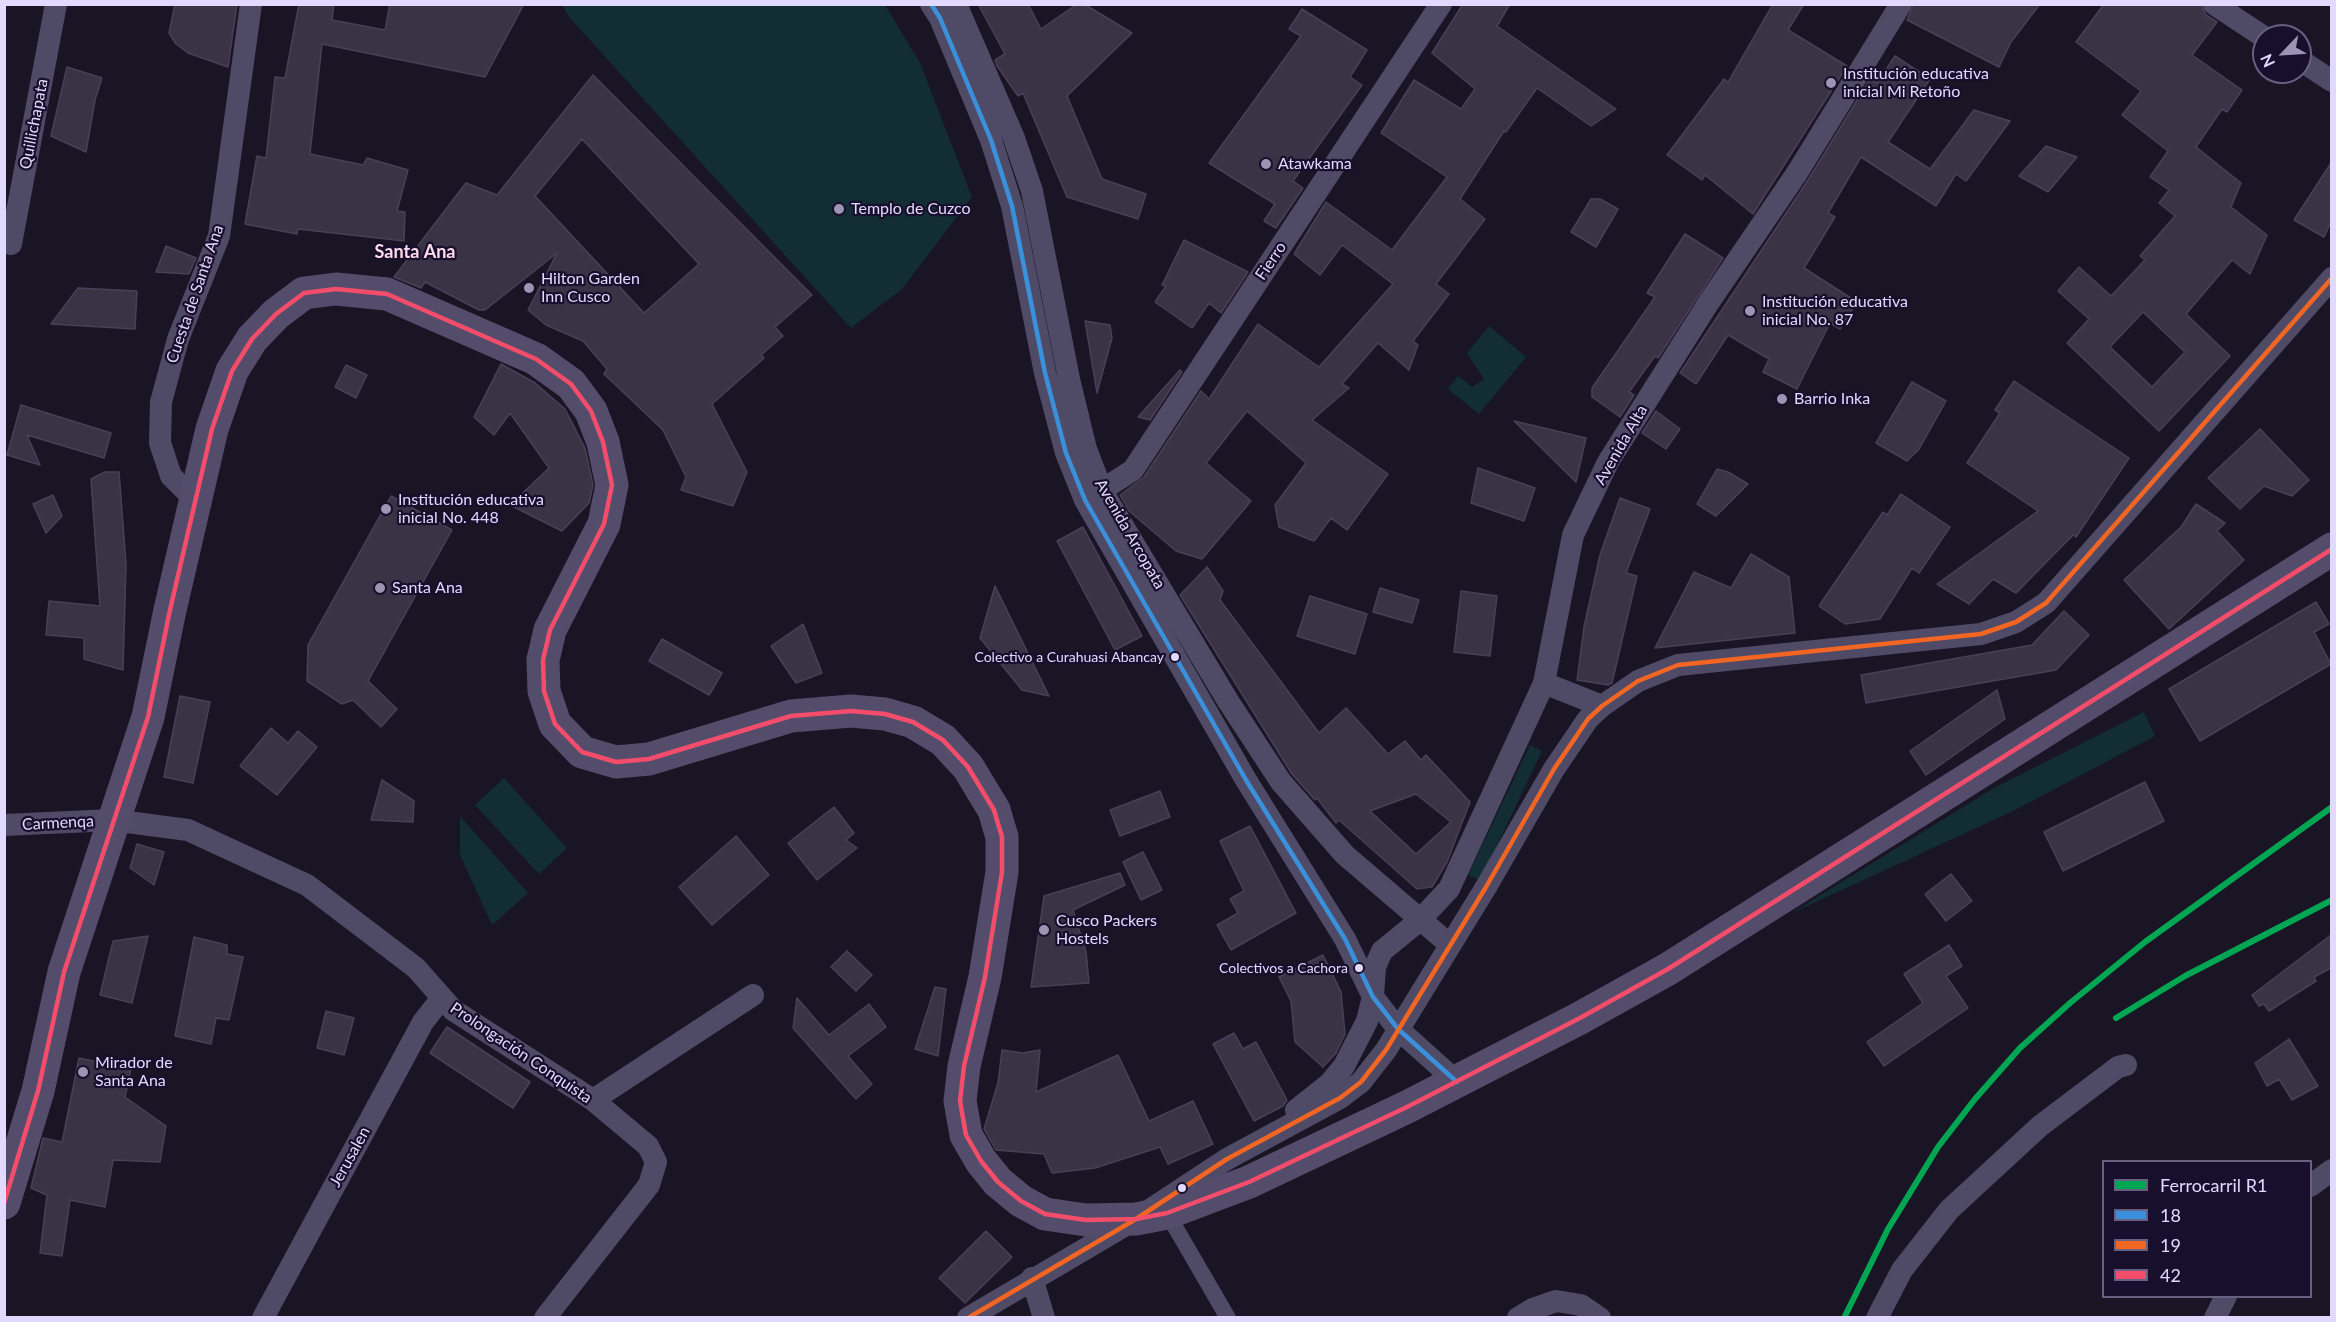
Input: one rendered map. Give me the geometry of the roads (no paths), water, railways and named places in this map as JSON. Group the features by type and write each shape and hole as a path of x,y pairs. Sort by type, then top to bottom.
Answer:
{"main road":[{"path":"4,1203 38,1091 64,972 112,820 148,717 212,429 232,371 252,339 276,314 304,293 336,289 387,294 503,342 536,359 571,384 591,411 603,442 612,485 604,524 550,630 544,653 544,691 555,724 582,752 616,762 649,759 791,717 850,711 885,714 913,722 943,741 968,767 994,810 1002,837 1002,872 985,977 964,1066 960,1101 966,1135 981,1161 998,1182 1021,1201 1045,1214 1086,1220 1151,1216 1249,1182 1457,1082 1668,969 2331,549"}],"street":[{"name":"Quillichapata","path":"11,244 56,4"},
{"name":"Cuesta de Santa Ana","path":"196,501 171,476 160,443 161,402 178,339 219,236 251,4"},
{"name":"Avenida Arcopata","path":"932,4 992,140 1012,206 1045,373 1066,453 1281,782 1345,855 1449,944"},
{"name":"Avenida Arcopata","path":"957,4 1014,138 1032,191 1094,495 1246,780 1345,939 1373,997 1398,1029 1457,1082"},
{"name":"Fierro","path":"1094,495 1133,470 1440,4"},
{"name":"Avenida Alta","path":"1260,1140 1330,1083 1344,1066 1367,1021 1373,997 1375,967 1382,951 1420,920 1449,889 1544,683 1573,536 1608,462 1709,302 1797,174 1901,4"},
{"path":"2214,4 2252,29"},
{"path":"2312,69 2328,81"},
{"path":"968,1317 1032,1278 1151,1216 1260,1140 1340,1098 1361,1082 1386,1050 1486,887 1554,769 1588,719 1602,706 1638,681 1677,665 1981,634 2016,622 2046,603 2331,278"},
{"path":"1544,683 1602,706"},
{"name":"Carmenqa","path":"4,825 112,820"},
{"name":"Prolongación Conquista","path":"112,820 188,830 308,885 416,968 453,1010 593,1100 648,1146 656,1162 649,1185 546,1317"},
{"path":"593,1100 753,995"},
{"name":"Jerusalen","path":"262,1317 423,1022 441,999"},
{"path":"1877,1317 1902,1270 1949,1210 2040,1126 2118,1067 2126,1065"},
{"path":"2312,1184 2331,1170"},
{"path":"1151,1216 1228,1317"},
{"path":"1032,1278 1044,1317"},
{"path":"2216,1317 2225,1298"},
{"path":"1518,1317 1556,1301 1586,1313"}],"rail line":[{"name":"R1","path":"1844,1318 1888,1229 1938,1147 1975,1099 2020,1048 2070,1003 2145,942 2332,807"},
{"name":"R1","path":"2116,1018 2185,976 2332,900"}],"place":[{"name":"Institución educativa inicial Mi Retoño","path":"1831,83"},
{"name":"Atawkama","path":"1266,164"},
{"name":"Templo de Cuzco","path":"839,209"},
{"name":"Hilton Garden Inn Cusco","path":"529,288"},
{"name":"Institución educativa inicial No. 87","path":"1750,311"},
{"name":"Barrio Inka","path":"1782,399"},
{"name":"Institución educativa inicial No. 448","path":"386,509"},
{"name":"Santa Ana","path":"380,588"},
{"name":"Colectivo a Curahuasi Abancay","path":"1175,657"},
{"name":"Cusco Packers Hostels","path":"1044,930"},
{"name":"Colectivos a Cachora","path":"1359,968"},
{"name":"Mirador de Santa Ana","path":"83,1072"}],"district":[{"name":"Santa Ana","path":"415,252"}]}
